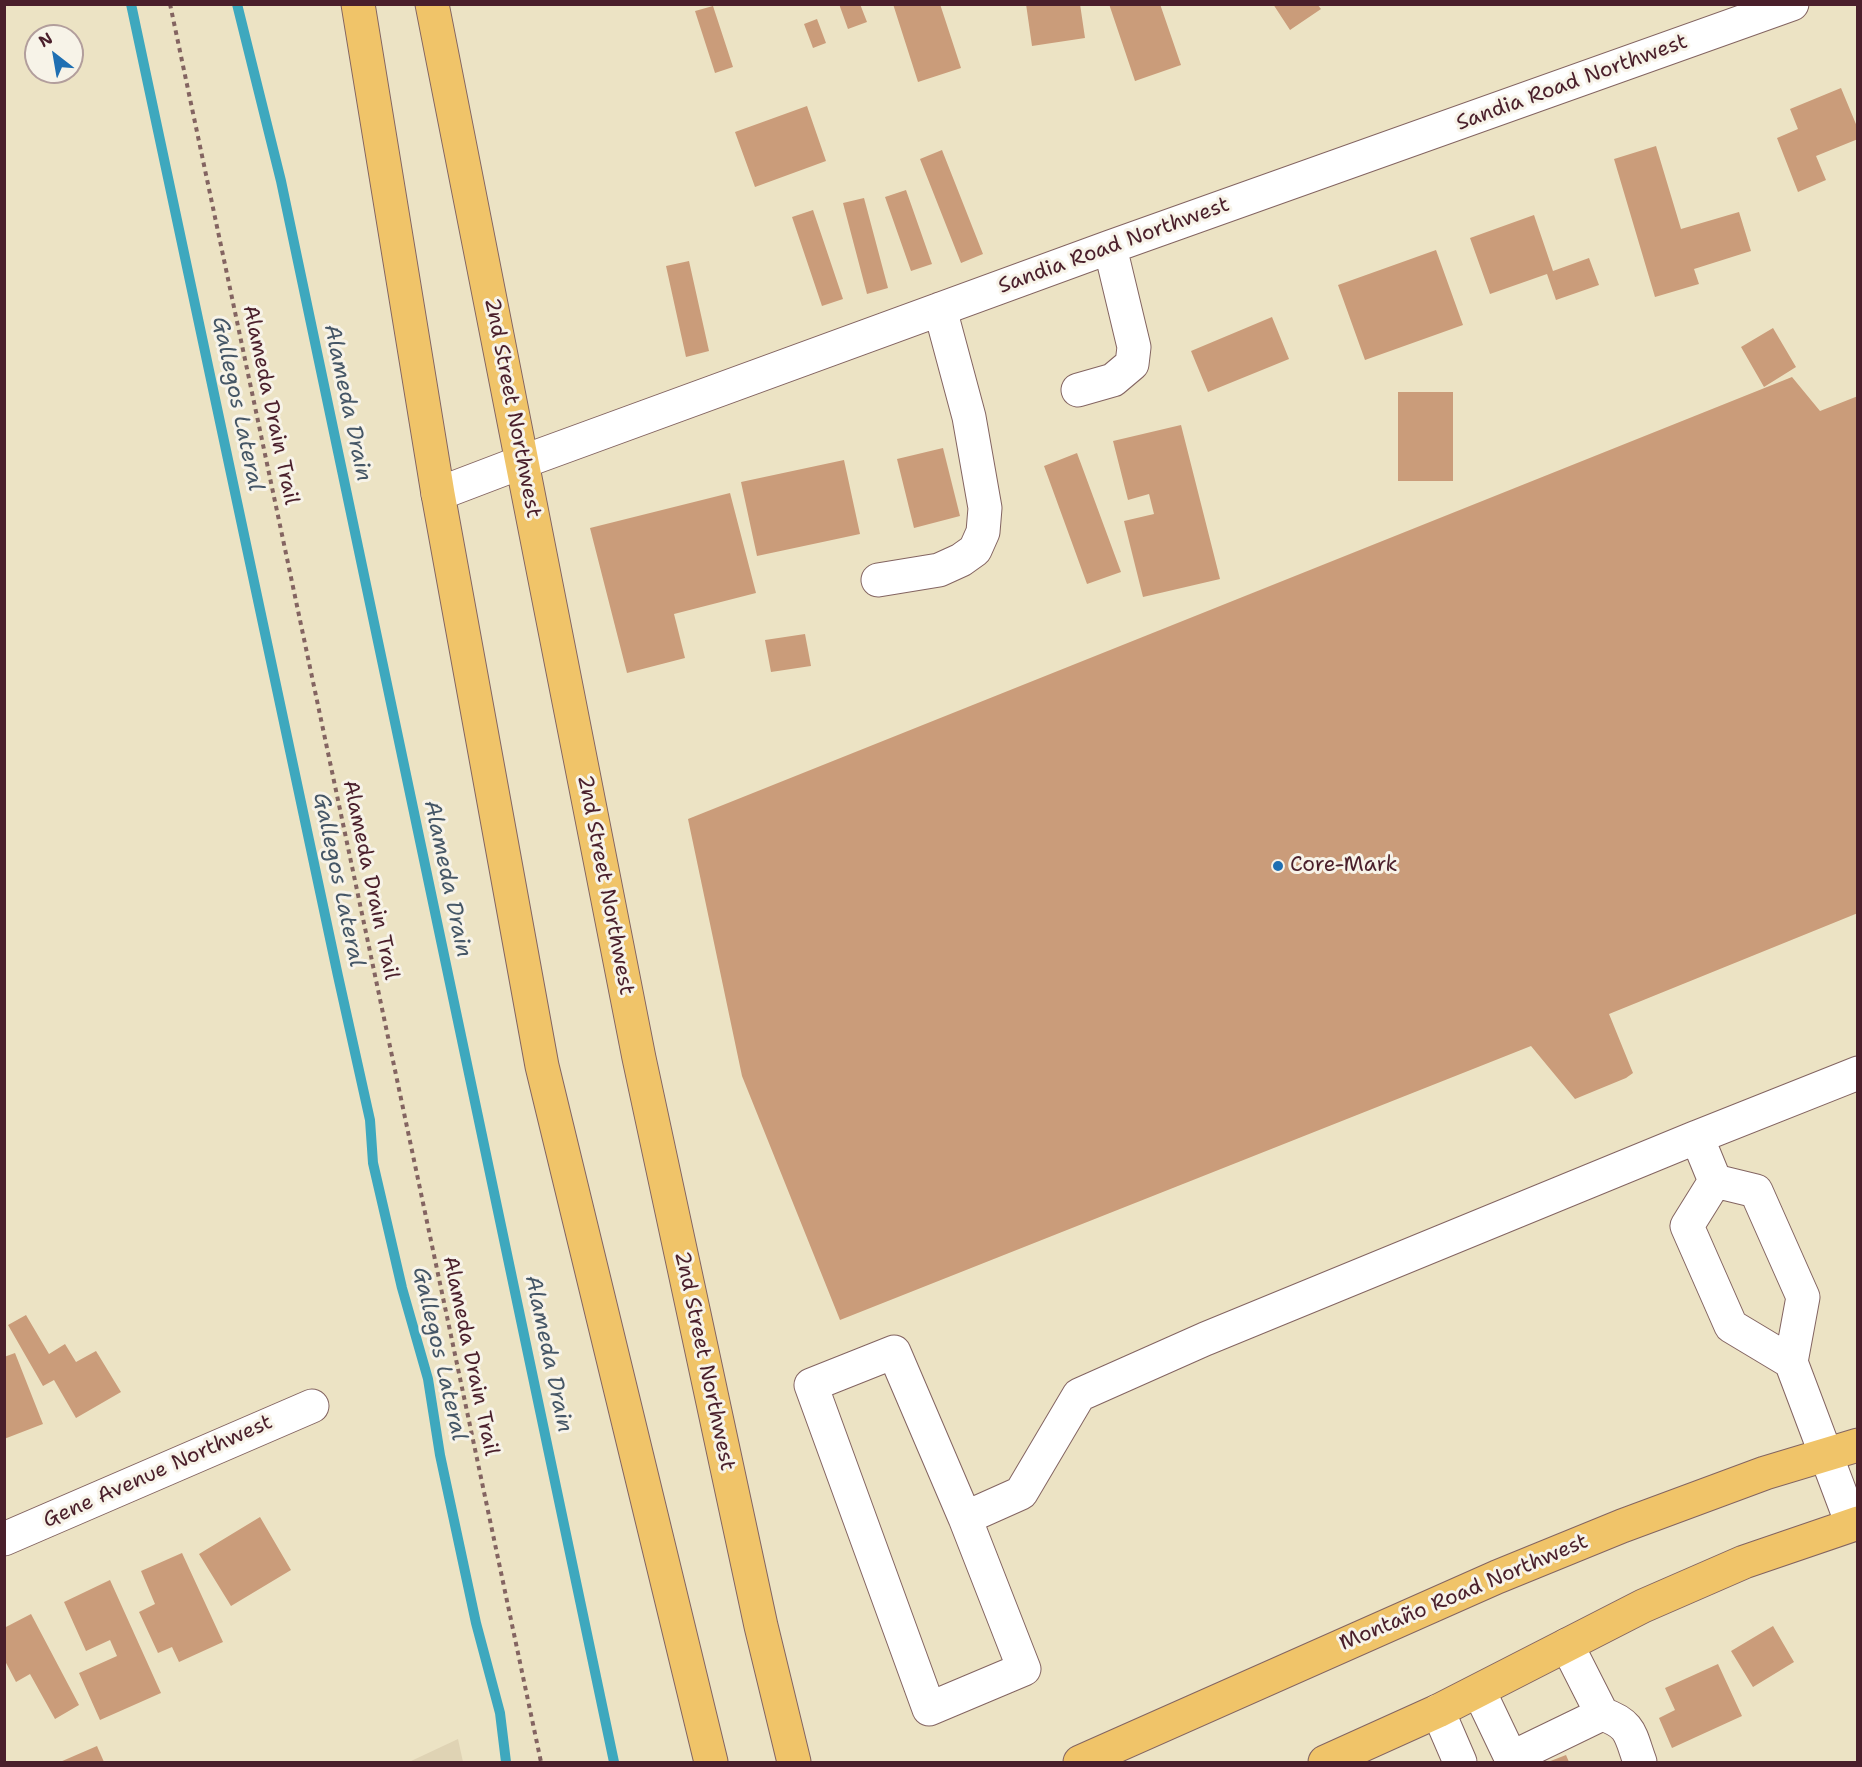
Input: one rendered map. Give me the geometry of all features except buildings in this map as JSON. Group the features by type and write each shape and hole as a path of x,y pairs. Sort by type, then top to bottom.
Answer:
{"main road":[{"path":"358,4 438,494 542,1066 711,1762"},
{"name":"2nd Street Northwest","path":"432,4 641,1069 761,1626 794,1762"},
{"name":"Montaño Road Northwest","path":"1080,1762 1497,1577 1691,1499 1765,1473 1857,1445"},
{"path":"1325,1762 1367,1754 1438,1711 1643,1606 1744,1562 1855,1524"}],"street":[{"name":"Sandia Road Northwest","path":"438,494 1110,247 1792,4"},
{"path":"1078,390 1113,380 1132,364 1134,347 1110,247"},
{"path":"878,580 939,570 961,560 975,550 983,532 985,508 969,417 940,309"},
{"path":"965,1518 1021,1493 1079,1395 1205,1339 1857,1073"},
{"path":"1697,1137 1715,1182"},
{"path":"1715,1182 1688,1226 1731,1326 1791,1362"},
{"path":"1715,1182 1756,1191 1803,1297 1791,1362 1855,1524"},
{"path":"894,1352 965,1518 1024,1669 929,1709 811,1385 894,1352"},
{"name":"Gene Avenue Northwest","path":"4,1539 312,1406"},
{"path":"1567,1645 1602,1714 1618,1720 1629,1731 1640,1762"},
{"path":"1479,1691 1511,1758 1602,1714"},
{"path":"1438,1711 1460,1762"}],"path":[{"name":"Alameda Drain Trail","path":"170,4 541,1762"}],"shaded area":[{"path":"458,1739 463,1762 409,1762"}],"waterway":[{"name":"Gallegos Lateral","path":"131,4 370,1120 373,1163 402,1288 428,1379 440,1455 476,1623 500,1713 506,1762"},
{"name":"Alameda Drain","path":"237,4 281,181 614,1762"}],"place":[{"name":"Core-Mark","path":"1278,866"}]}
